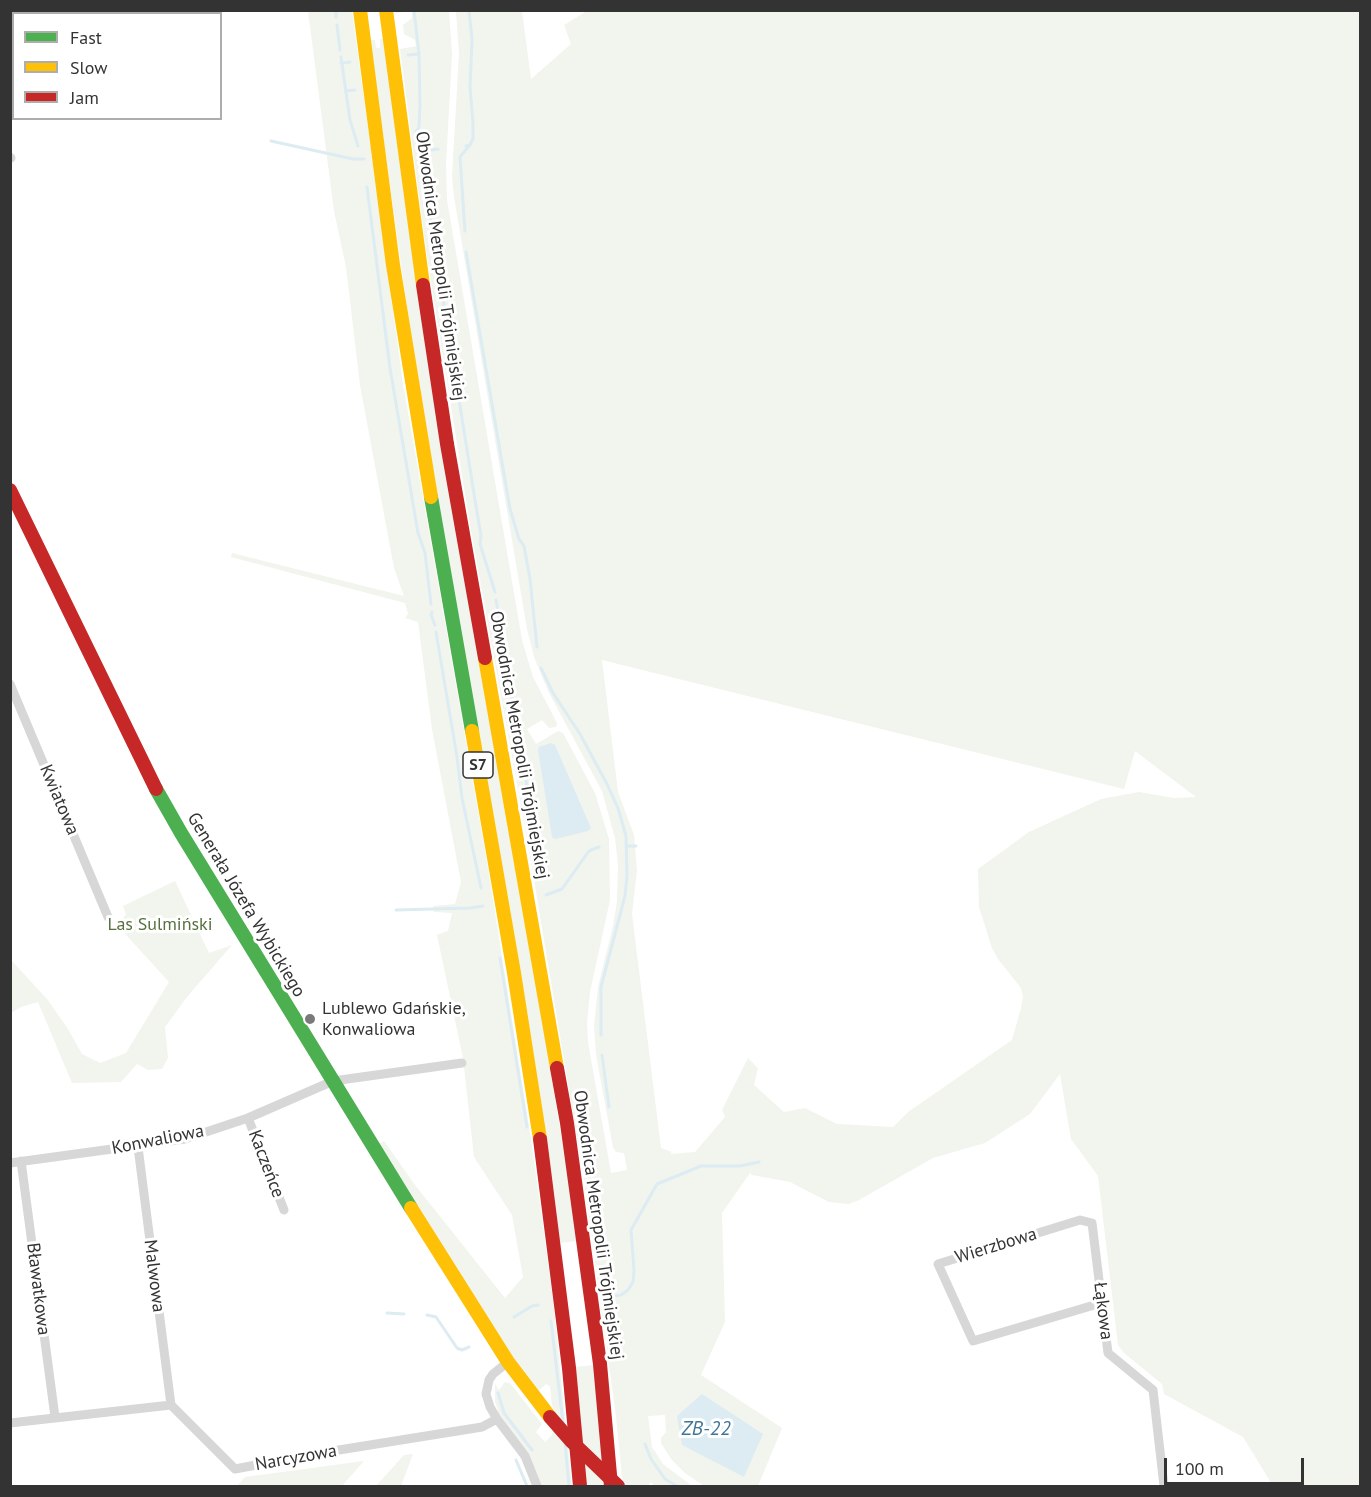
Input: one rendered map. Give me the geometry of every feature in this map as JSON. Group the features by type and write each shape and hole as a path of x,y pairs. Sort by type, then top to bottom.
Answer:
{"main road":[{"name":"Obwodnica Metropolii Trójmiejskiej","path":"387,15 419,261 447,444 567,1123 598,1353 611,1486"},
{"name":"S7","path":"360,17 407,359 514,973 538,1125 569,1368 580,1486"},
{"name":"Generała Józefa Wybickiego","path":"10,490 154,786 181,833 376,1152 508,1362 571,1441 618,1486"}],"street":[{"name":"Kwiatowa","path":"10,684 108,917"},
{"path":"10,710 20,706"},
{"name":"Konwaliowa","path":"10,1163 184,1139 248,1118 333,1081 462,1063"},
{"name":"Kaczeńce","path":"248,1118 284,1210"},
{"name":"Malwowa","path":"138,1147 171,1405"},
{"name":"Bławatkowa","path":"21,1161 55,1417"},
{"name":"Wierzbowa","path":"1092,1223 1080,1220 938,1264 973,1341 1101,1303"},
{"name":"Łąkowa","path":"1092,1223 1108,1353 1151,1387 1154,1395 1164,1486"},
{"path":"508,1362 489,1380 486,1394 497,1419 525,1456 537,1486"},
{"path":"10,1423 171,1405"},
{"name":"Narcyzowa","path":"171,1405 235,1469 482,1427 497,1419"}],"green space":[{"path":"308,11 352,11 403,384 486,856 531,1139 553,1299 572,1486 540,1486 499,1414 495,1401 495,1384 499,1390 505,1382 510,1383 542,1424 536,1432 545,1442 552,1435 556,1413 552,1406 550,1386 546,1384 537,1392 521,1372 377,1145 384,1141 415,1185 505,1298 523,1277 512,1215 474,1157 463,1058 437,935 448,931 452,913 434,912 433,906 455,904 461,882 432,729 418,622 405,618 408,614 405,603 231,557 232,553 404,596 394,568 360,385 346,267 334,211"},
{"path":"412,11 449,11 452,54 446,165 447,200 522,640 533,677 557,723 556,727 549,728 542,720 527,729 536,744 558,731 563,733 595,793 609,839 610,900 590,992 587,1023 588,1042 611,1173 627,1170 624,1153 616,1152 613,1147 596,1055 594,1025 598,987 617,901 618,865 615,838 602,791 548,691 534,657 527,629 454,197 452,176 459,54 456,11 522,11 531,79 571,44 564,25 587,11 1360,11 1360,1486 1273,1486 1243,1437 1164,1394 1162,1384 1124,1353 1118,1345 1098,1176 1071,1139 1060,1074 1030,1114 985,1143 933,1158 849,1204 829,1202 790,1182 750,1173 722,1213 725,1322 701,1375 782,1428 758,1486 704,1486 685,1473 671,1459 661,1443 661,1438 666,1432 665,1415 648,1416 652,1447 663,1464 692,1486 654,1486 651,1482 648,1486 623,1486 584,1180 529,850 470,525 426,250 400,49 416,46 415,40 404,34 403,25 412,18","holes":["602,660 1124,789 1135,751 1196,797 1174,798 1139,792 1101,799 1029,832 978,869 979,907 992,948 1021,988 1023,997 1012,1040 908,1112 893,1127 837,1124 805,1108 784,1112 754,1085 758,1068 748,1058 722,1110 725,1117 695,1152 670,1154 672,1152 661,1148 632,914 637,870 634,835 618,792"]},
{"path":"380,39 385,39 578,1241 560,1243 424,432 370,40 375,40 376,48 380,48"},
{"name":"Las Sulmiński","path":"175,881 209,953 232,945 187,997 165,1027 168,1058 162,1069 148,1070 137,1064 121,1082 72,1083 38,1002 11,1013 11,960 47,999 82,1054 100,1063 126,1053 169,982 118,926 126,914 123,906"},
{"path":"594,1365 606,1486 586,1486 575,1367"},
{"path":"413,1454 401,1486 376,1486 404,1455"},
{"path":"364,1461 342,1486 237,1486 245,1477"}],"water":[{"path":"551,743 555,745 591,828 588,831 555,839 552,837 538,750 539,747"},
{"name":"ZB-22","path":"702,1394 763,1434 744,1477 682,1445 677,1416"}],"waterway":[{"path":"336,10 336,17"},
{"path":"414,10 419,54 420,105 419,127 416,132"},
{"path":"466,146 470,145 473,139 470,87 472,40 469,10"},
{"path":"337,25 340,50"},
{"path":"408,55 419,54"},
{"path":"341,57 350,120 358,146"},
{"path":"341,63 350,62"},
{"path":"345,91 355,90"},
{"path":"271,141 353,159 364,159"},
{"path":"465,231 460,157 469,146"},
{"path":"418,152 438,149"},
{"path":"424,180 481,536 480,544 495,592"},
{"path":"367,187 390,368 418,533 425,553 431,604"},
{"path":"466,252 510,509 519,539 524,546 530,579 537,647"},
{"path":"496,600 499,617"},
{"path":"432,612 435,625"},
{"path":"500,625 531,803 541,878"},
{"path":"436,632 462,798 481,888"},
{"path":"541,668 553,693 580,734 607,784 618,808 626,836 625,896 601,987 601,1035"},
{"path":"627,846 636,846"},
{"path":"546,895 562,889 589,851 599,847"},
{"path":"396,910 483,906"},
{"path":"500,958 527,1127"},
{"path":"602,1055 609,1107"},
{"path":"615,1296 628,1290 633,1282 631,1230 657,1184 701,1166 740,1166 759,1162"},
{"path":"514,1317 538,1305"},
{"path":"387,1313 404,1314"},
{"path":"427,1315 436,1317 457,1348 462,1350 469,1347"},
{"path":"551,1321 563,1423"},
{"path":"498,1393 504,1413 532,1450"},
{"path":"565,1442 569,1486"},
{"path":"645,1444 651,1459 665,1479 677,1486"},
{"path":"516,1460 527,1486"}],"traffic: fast":[{"path":"431,497 472,731"},
{"path":"156,789 411,1208"}],"traffic: slow":[{"path":"360,10 393,265 431,497"},
{"path":"386,10 423,285"},
{"path":"485,658 557,1068"},
{"path":"472,731 540,1139"},
{"path":"411,1208 508,1362 550,1417"}],"traffic: jam":[{"path":"423,285 447,444 485,658"},
{"path":"10,490 156,789"},
{"path":"557,1068 567,1123 600,1364 611,1486"},
{"path":"540,1139 569,1368 580,1486"},
{"path":"550,1417 571,1441 618,1486"}],"place":[{"name":"Lublewo Gdańskie, Konwaliowa","path":"310,1019"}]}
